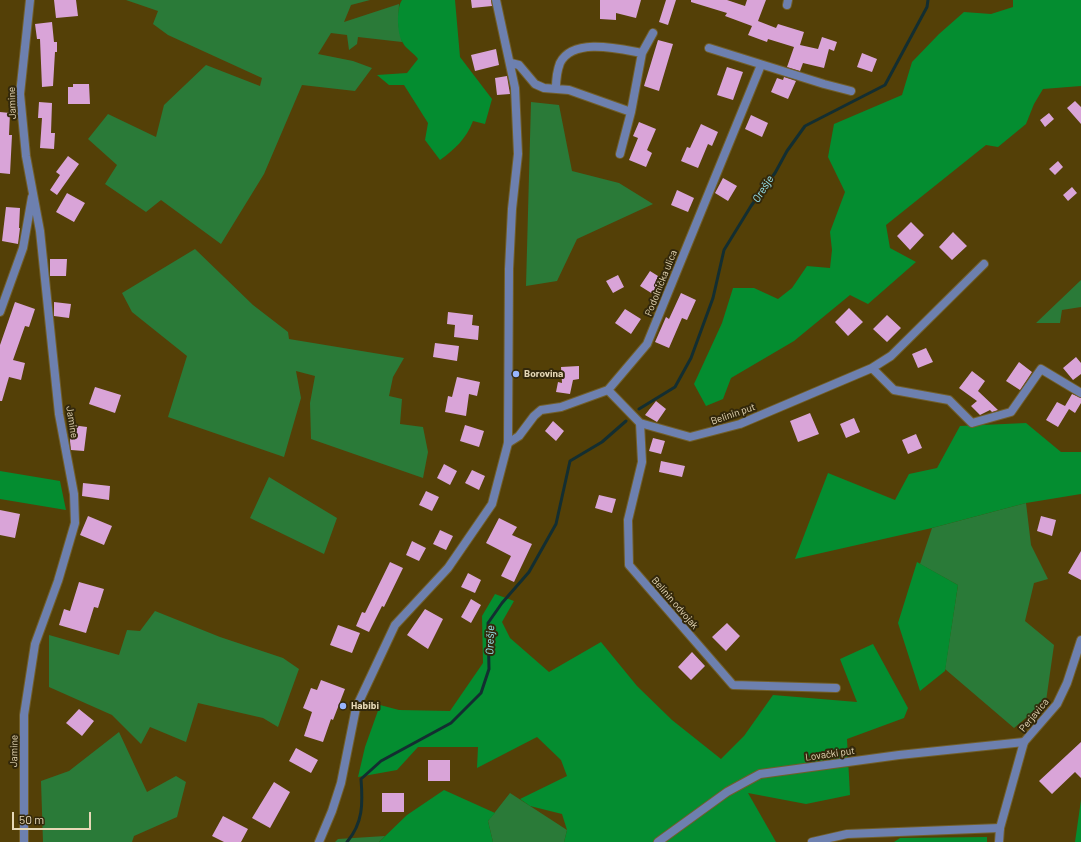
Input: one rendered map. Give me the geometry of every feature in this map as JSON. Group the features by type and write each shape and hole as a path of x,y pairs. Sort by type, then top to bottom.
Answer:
{"street":[{"name":"Jamine","path":"24,842 24,715 35,644 58,581 75,523 74,494 60,414 40,231 26,156 20,94 30,0"},
{"path":"319,842 332,811 341,783 356,708 395,625 448,568 492,504 508,443 509,269 512,209 518,154 515,88 511,63 496,0"},
{"path":"620,154 631,112 642,53 653,33"},
{"path":"556,88 557,75 561,62 567,54 574,50 590,47 605,47 642,53"},
{"path":"709,48 851,91"},
{"path":"511,63 519,65 535,84 544,88 569,90 631,112"},
{"name":"Podolnička ulica","path":"508,443 519,436 541,410 561,407 608,390 647,344 761,65"},
{"path":"0,312 23,248 33,194"},
{"name":"Belinin put","path":"640,423 690,437 740,424 872,368 891,356 984,264"},
{"path":"872,368 894,390 949,400 972,423 1011,412 1041,369 1081,393"},
{"path":"608,390 640,423"},
{"name":"Belinin odvojak","path":"640,423 642,462 628,520 629,565 733,685 836,688"},
{"name":"Perjavica","path":"999,842 1000,828 1024,742 1057,704 1081,640"},
{"name":"Lovački put","path":"658,842 727,792 760,774 899,755 1024,742"},
{"path":"812,842 847,834 1000,828"}],"green space":[{"path":"126,0 370,0 351,5 344,22 399,4 398,23 402,42 358,37 357,44 349,50 347,35 331,33 318,54 353,61 372,68 355,91 302,85 264,174 221,244 161,200 146,212 105,184 117,165 88,139 108,114 156,137 164,105 206,65 260,86 262,78 168,35 153,24 158,11"},
{"path":"402,0 455,0 460,57 492,99 485,124 473,121 460,143 440,160 425,140 428,123 404,85 389,85 377,75 407,73 418,59 404,45 399,34 398,15"},
{"path":"1013,0 1081,0 1081,86 1043,89 1034,104 1026,124 998,147 986,145 886,225 890,248 916,262 868,304 850,295 794,341 731,378 723,399 706,406 694,384 722,323 733,288 754,288 778,299 792,288 807,266 830,268 832,250 830,232 845,192 828,157 834,124 902,95 912,62 939,34 964,12 991,14 1013,7"},
{"path":"531,102 559,105 572,171 619,183 653,204 577,239 557,281 526,286"},
{"path":"195,249 253,305 288,332 289,339 404,358 393,377 389,396 402,399 400,424 423,427 428,452 423,478 311,439 310,403 315,376 296,371 301,398 284,457 168,417 187,356 132,312 122,293"},
{"path":"1081,280 1081,307 1062,310 1060,323 1036,323"},
{"path":"1026,423 1061,452 1081,452 1081,494 1026,503 932,528 795,559 828,473 895,500 909,474 937,468 960,426"},
{"path":"0,471 60,481 66,510 0,499"},
{"path":"269,477 337,518 324,554 250,518"},
{"path":"1026,503 1031,545 1048,579 1034,583 1025,621 1054,645 1046,701 1014,728 945,669 958,585 920,564 932,528"},
{"path":"917,562 958,585 945,671 920,691 898,623"},
{"path":"495,594 514,601 502,622 510,638 549,672 601,642 637,686 672,720 721,759 744,736 773,695 857,702 840,659 873,644 908,708 904,718 847,739 850,795 806,804 748,793 776,842 564,842 567,830 562,814 530,806 520,799 567,776 561,760 537,737 477,768 478,747 418,747 397,770 358,777 365,747 380,705 399,710 450,711 483,663 482,616"},
{"path":"155,611 220,637 283,658 299,669 278,727 263,718 198,703 186,742 150,727 141,744 112,715 49,687 49,635 119,655 127,630 140,631"},
{"path":"119,732 147,792 176,776 186,782 177,817 134,836 132,842 43,842 41,781 69,771"},
{"path":"444,790 495,813 488,821 493,842 379,842 407,815"},
{"path":"510,793 567,830 564,842 493,842 488,821"},
{"path":"1081,800 1081,842 1075,842"},
{"path":"385,836 379,842 335,842 338,839"},
{"path":"987,837 987,842 894,842 900,838"}],"building":[{"path":"54,0 76,0 78,16 56,18"},
{"path":"471,0 491,0 492,6 472,8"},
{"path":"600,0 641,0 636,18 616,13 616,20 600,19"},
{"path":"666,0 676,0 668,25 659,22"},
{"path":"691,0 727,0 745,6 747,0 766,0 758,21 776,28 778,24 804,32 800,45 818,49 822,37 837,42 834,51 829,49 824,68 803,63 800,71 787,67 794,47 768,39 767,42 748,35 752,26 725,16 727,13 691,2"},
{"path":"52,22 54,42 57,42 53,86 42,87 40,39 37,39 35,24"},
{"path":"658,40 673,44 659,91 644,86"},
{"path":"496,49 499,65 475,71 471,55"},
{"path":"862,53 877,59 872,72 857,67"},
{"path":"727,67 743,72 733,100 717,95"},
{"path":"507,76 510,94 497,95 495,78"},
{"path":"784,77 796,81 788,99 771,92 777,78 783,80"},
{"path":"73,84 89,84 90,104 68,104 68,87 73,87"},
{"path":"1075,101 1081,107 1081,124 1067,108"},
{"path":"39,102 52,103 51,133 55,133 54,149 40,148 42,118 38,118"},
{"path":"0,112 10,113 9,135 12,135 10,174 0,173"},
{"path":"1049,113 1054,119 1045,127 1040,120"},
{"path":"751,115 768,123 762,137 745,129"},
{"path":"639,122 656,129 647,150 652,153 646,167 629,160 638,138 633,136"},
{"path":"701,124 718,132 712,146 708,144 698,168 681,161 687,147 690,148"},
{"path":"68,156 79,164 57,195 50,190 60,175 56,172"},
{"path":"1058,161 1063,167 1055,175 1049,169"},
{"path":"723,178 737,186 728,201 715,193"},
{"path":"1072,187 1077,193 1068,201 1063,195"},
{"path":"677,190 694,198 688,212 671,205"},
{"path":"67,193 85,203 74,222 56,212"},
{"path":"6,207 20,208 18,244 2,241"},
{"path":"911,222 924,235 910,250 897,236"},
{"path":"953,232 967,246 952,260 939,247"},
{"path":"50,259 67,259 66,276 50,276"},
{"path":"650,271 666,281 656,296 640,286"},
{"path":"618,275 624,287 613,293 606,281"},
{"path":"681,293 696,300 687,320 682,318 669,348 655,342 666,317 669,319"},
{"path":"15,302 35,309 29,327 25,326 13,360 25,363 21,380 9,377 2,401 0,401 0,345"},
{"path":"54,302 71,304 69,318 54,316"},
{"path":"849,308 863,322 848,336 835,322"},
{"path":"625,309 641,319 631,334 615,323"},
{"path":"448,312 473,315 472,325 479,326 478,340 454,337 455,325 447,324"},
{"path":"887,315 901,328 887,342 873,329"},
{"path":"435,343 459,346 457,361 433,357"},
{"path":"926,348 933,362 918,368 912,354"},
{"path":"1076,357 1081,363 1081,374 1073,380 1063,368"},
{"path":"1019,362 1032,372 1020,390 1006,381"},
{"path":"579,366 579,379 573,380 570,394 556,392 558,382 562,383 561,367"},
{"path":"972,371 985,381 978,391 998,410 992,412 990,410 980,415 971,406 977,401 959,388"},
{"path":"457,377 480,382 477,396 469,394 466,416 445,412 448,396 452,397"},
{"path":"95,387 121,395 115,413 89,404"},
{"path":"1072,394 1081,398 1081,403 1075,413 1069,409 1058,427 1046,420 1057,402 1065,406"},
{"path":"656,401 666,409 657,422 645,415"},
{"path":"810,413 819,434 798,442 790,421"},
{"path":"854,418 860,432 846,438 840,424"},
{"path":"553,421 564,431 556,441 545,431"},
{"path":"72,425 87,427 84,451 71,450 70,441"},
{"path":"465,425 484,431 479,447 460,441"},
{"path":"916,434 922,448 908,454 902,440"},
{"path":"653,438 665,441 661,454 649,451"},
{"path":"661,461 685,466 682,477 659,472"},
{"path":"444,464 457,471 450,485 437,478"},
{"path":"472,470 485,476 479,490 465,483"},
{"path":"83,483 110,486 109,500 82,496"},
{"path":"426,491 439,497 432,511 419,505"},
{"path":"599,495 616,499 612,513 595,508"},
{"path":"0,510 20,514 15,538 0,535"},
{"path":"88,516 112,526 104,545 80,535"},
{"path":"1041,516 1056,520 1052,536 1037,531"},
{"path":"499,518 517,527 512,535 532,544 514,582 501,576 511,556 486,543"},
{"path":"440,530 453,536 446,550 433,544"},
{"path":"412,541 426,548 419,561 406,555"},
{"path":"1081,551 1081,580 1068,573"},
{"path":"390,562 403,568 384,607 382,606 369,632 356,626 362,612 365,613"},
{"path":"468,573 481,580 475,593 461,587"},
{"path":"79,582 104,589 98,608 94,607 86,633 59,625 64,609 70,611"},
{"path":"471,599 481,605 471,623 461,617"},
{"path":"425,609 443,619 428,649 407,635"},
{"path":"727,623 740,636 726,651 712,637"},
{"path":"338,625 360,633 352,653 330,645"},
{"path":"692,652 705,666 691,680 678,667"},
{"path":"321,680 345,689 333,720 331,719 323,742 304,736 312,712 303,708 311,688 317,690"},
{"path":"79,709 94,721 82,736 66,723"},
{"path":"1081,742 1081,778 1075,772 1052,794 1039,781"},
{"path":"296,748 318,760 311,773 289,761"},
{"path":"428,760 450,760 450,781 428,781"},
{"path":"274,782 290,792 270,828 252,818"},
{"path":"382,793 404,793 404,812 382,812"},
{"path":"223,816 248,829 241,842 224,842 212,836"}],"waterway":[{"name":"Orešje","path":"639,409 675,387 691,358 713,298 724,250 751,206 775,173 787,151 805,126 885,85 927,7 928,0"},
{"name":"Orešje","path":"347,842 356,828 361,813 361,779 381,761 451,723 481,693 489,669 488,623 502,603 529,572 556,524 570,461 602,442 626,421"}],"place":[{"name":"Borovina","path":"516,374"},
{"name":"Habibi","path":"343,706"}]}
